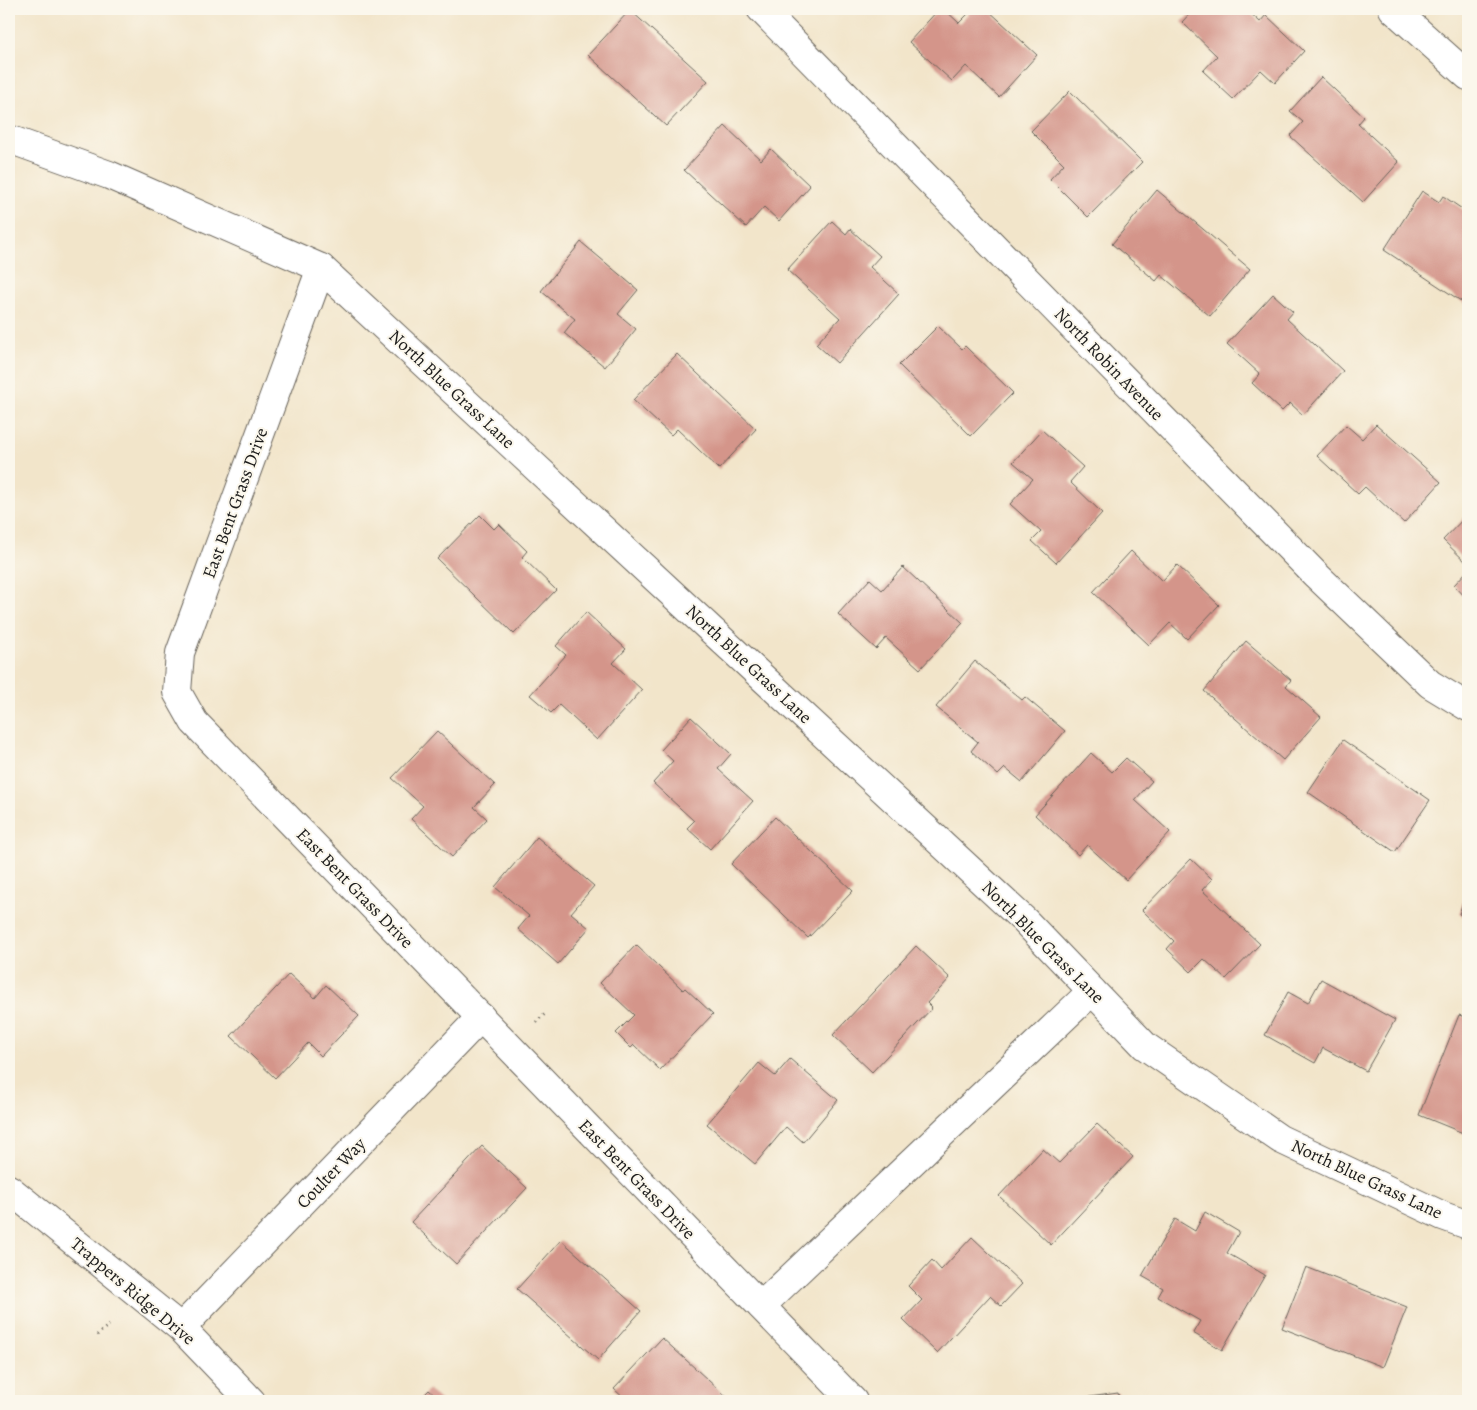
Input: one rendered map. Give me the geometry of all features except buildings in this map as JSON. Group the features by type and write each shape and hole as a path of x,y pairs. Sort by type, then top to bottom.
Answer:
{"street":[{"name":"North Robin Avenue","path":"761,9 1316,575 1430,684 1468,707"},
{"path":"1393,9 1468,76"},
{"name":"North Blue Grass Lane","path":"9,140 109,175 321,268 1025,921 1145,1046 1280,1139 1443,1216 1468,1225"},
{"name":"East Bent Grass Drive","path":"321,268 180,653 177,692 194,722 853,1401"},
{"path":"761,1306 1092,991"},
{"name":"Coulter Way","path":"181,1328 481,1017"},
{"name":"Trappers Ridge Drive","path":"9,1189 181,1328 251,1401"}],"path":[{"path":"536,1022 547,1012"},
{"path":"97,1335 109,1325"}]}
